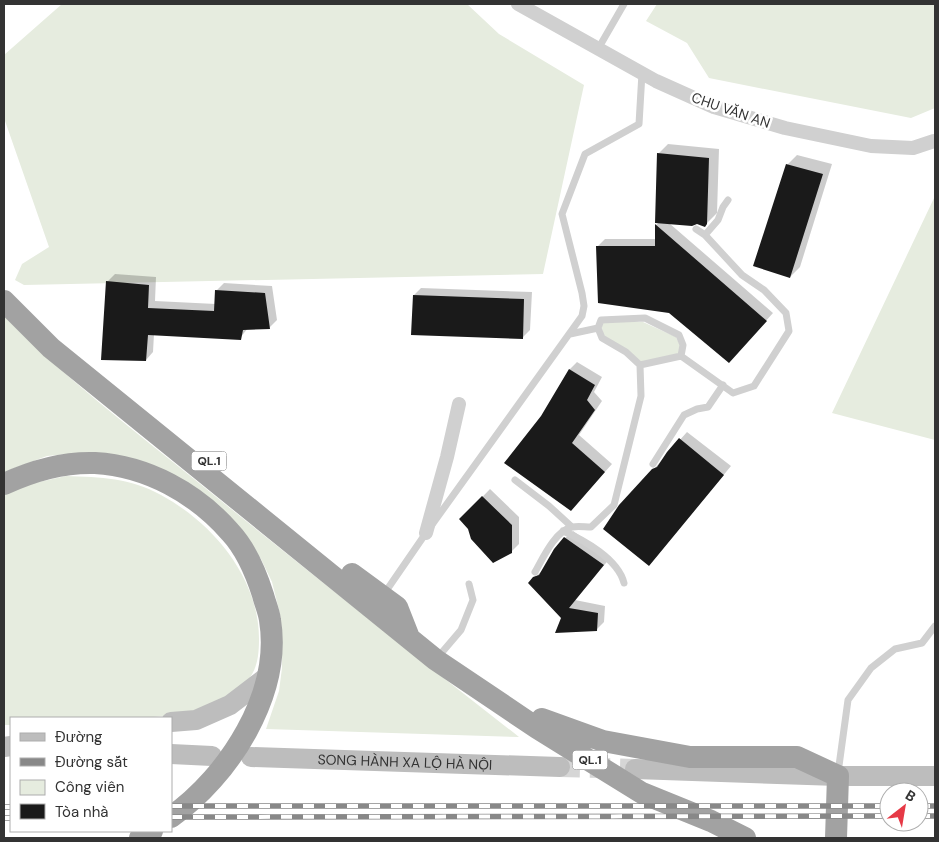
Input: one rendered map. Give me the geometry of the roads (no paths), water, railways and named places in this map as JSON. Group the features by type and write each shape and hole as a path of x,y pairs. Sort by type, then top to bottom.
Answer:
{"highway":[{"name":"QL.1","path":"4,285 56,337 110,382 305,538 396,607 409,638"},
{"name":"QL.1","path":"4,301 51,348 436,660 642,793 711,821 746,838"},
{"path":"4,484 53,467 95,463 118,466 156,477 198,503 231,533 253,568 270,620 272,647 268,676 260,702 247,730 225,765 200,794 172,816"},
{"path":"500,702 603,741 690,757 797,757 838,776 836,838"}],"main road":[{"path":"172,722 196,720 230,705 268,676"},
{"path":"172,754 212,756"},
{"name":"SONG HÀNH XA LỘ HÀ NỘI","path":"250,757 560,767"},
{"path":"634,769 838,776 935,776"}],"street":[{"name":"CHU VĂN AN","path":"518,4 642,73 714,107 785,128 871,146 913,148 935,140"},
{"path":"426,533 447,457 459,404"}],"lane":[{"path":"598,49 624,4"},
{"path":"382,596 582,316 584,306 582,293 562,214 585,154 639,124 642,73"},
{"path":"705,235 718,220 728,200"},
{"path":"640,365 681,356 733,392 754,386 789,331 786,313 764,290 742,275 705,235 696,229"},
{"path":"535,572 549,546 563,531 572,527 591,527 614,505 641,396 640,365 626,352 602,338 598,328 601,320 644,318 679,335 683,345 681,356"},
{"path":"570,334 598,328"},
{"path":"653,464 684,415 697,409 708,407 723,385"},
{"path":"515,480 549,506 572,527"},
{"path":"563,531 590,544 614,564 624,583"},
{"path":"436,660 461,630 473,600 469,584"},
{"path":"838,776 848,700 871,668 895,649 922,643 935,626"}],"tunnel":[{"path":"560,767 635,769"}],"railway":[{"path":"172,806 879,806"},
{"path":"929,806 935,806"},
{"path":"4,807 10,807"},
{"path":"172,817 879,816"},
{"path":"929,816 935,816"},
{"path":"4,818 10,818"}]}
